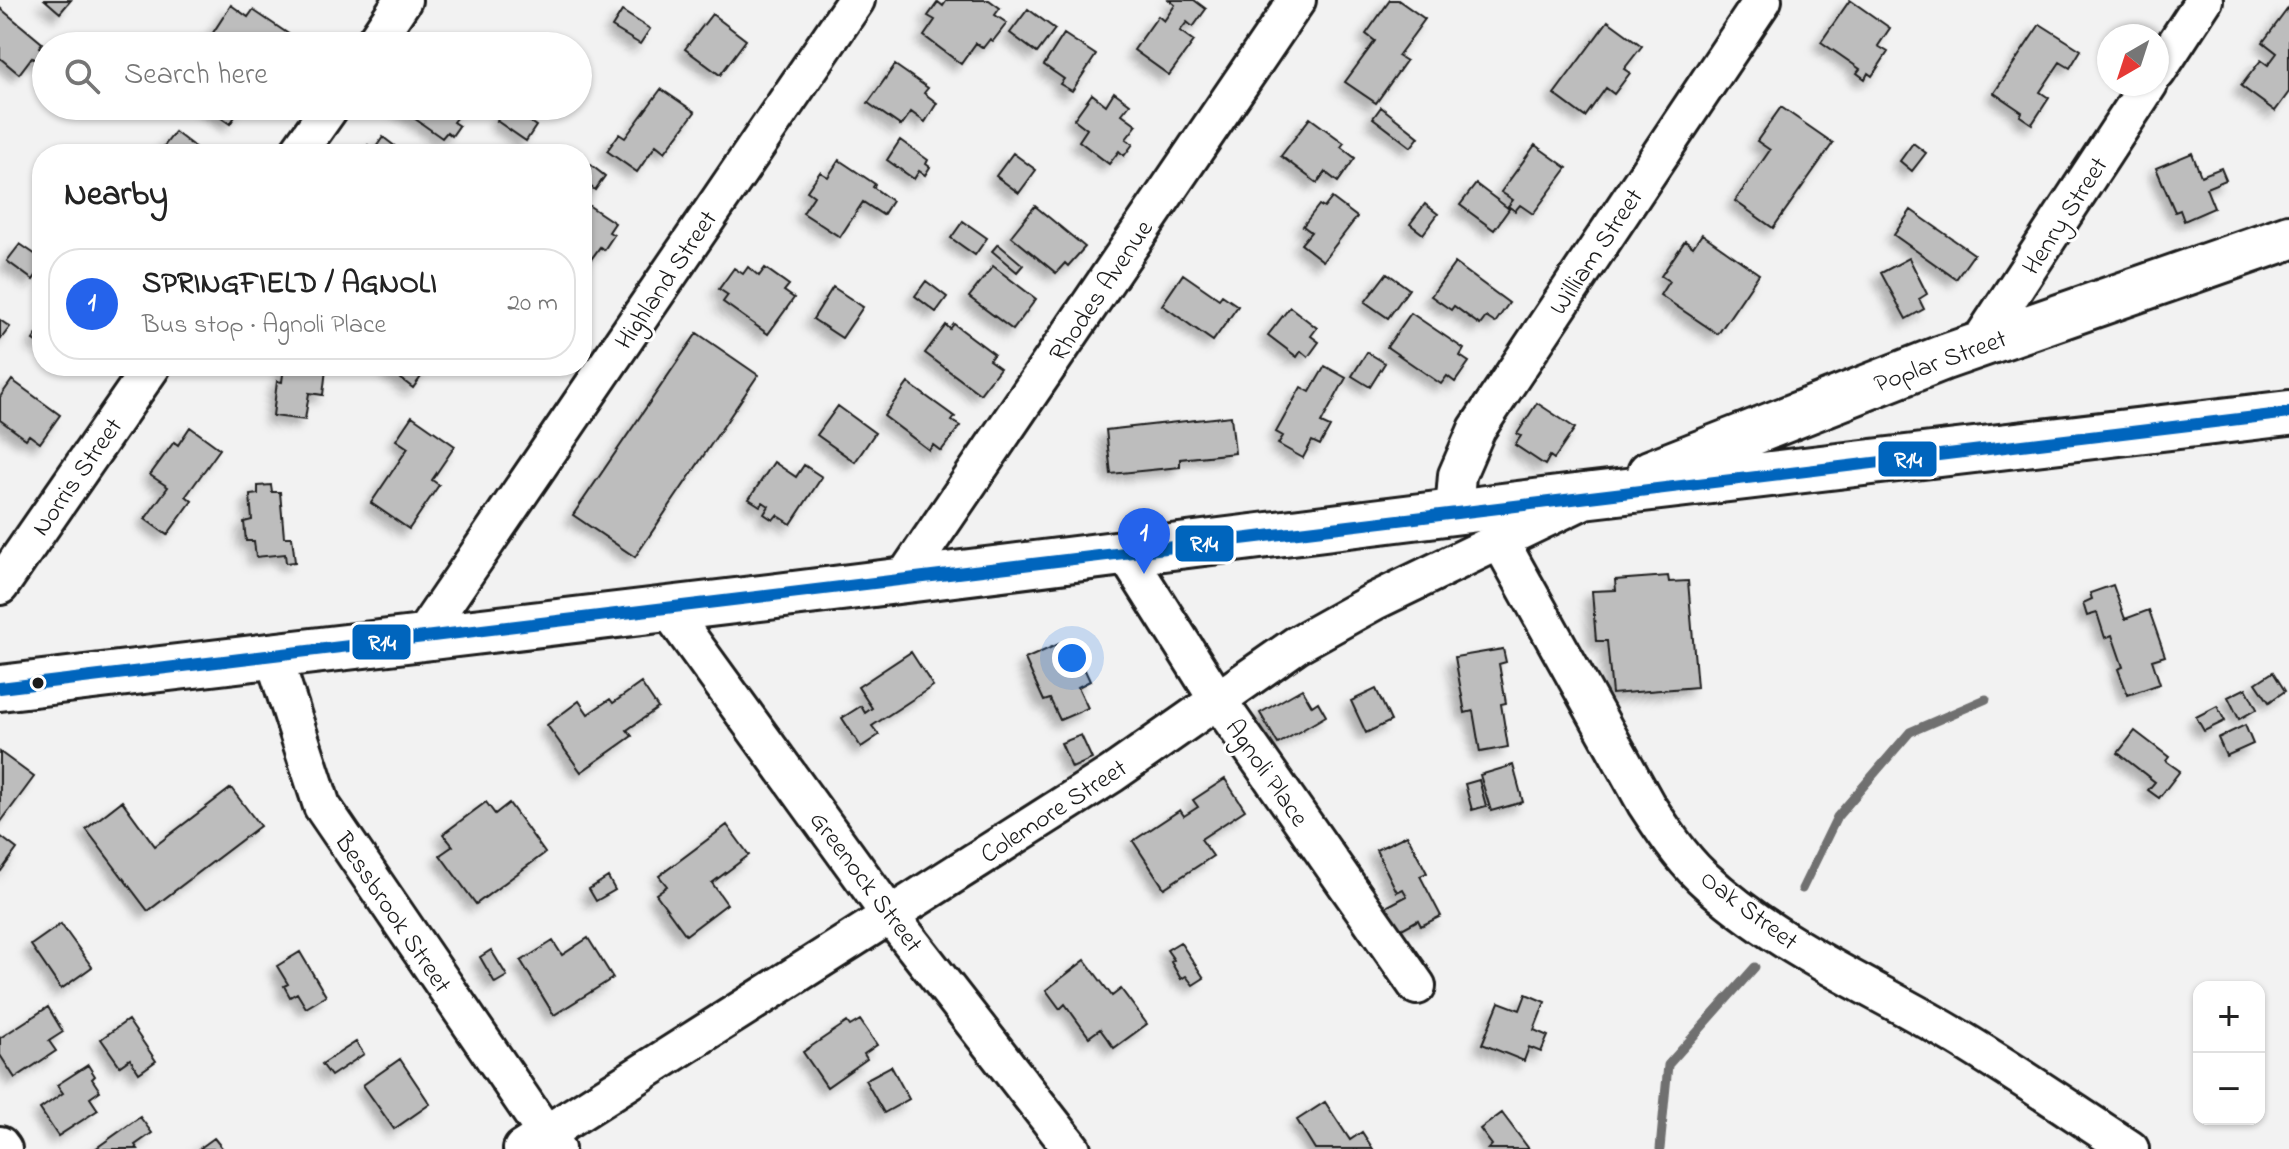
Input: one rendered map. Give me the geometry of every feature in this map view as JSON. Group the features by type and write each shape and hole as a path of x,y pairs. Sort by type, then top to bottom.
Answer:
{"main road":[{"name":"Poplar Street","path":"1595,495 1978,345 2289,237"},
{"path":"0,688 2289,413"}],"street":[{"path":"381,32 403,0"},
{"name":"Highland Street","path":"421,638 856,0"},
{"name":"Rhodes Avenue","path":"902,581 1297,0"},
{"name":"William Street","path":"1454,512 1455,487 1461,463 1485,416 1763,0"},
{"path":"2169,54 2204,0"},
{"name":"Henry Street","path":"1978,345 2141,96"},
{"path":"304,144 321,120"},
{"name":"Norris Street","path":"0,586 145,376"},
{"name":"Colemore Street","path":"541,1144 889,914 1112,774 1217,699 1337,621 1595,495"},
{"name":"Oak Street","path":"1500,541 1646,804 1665,834 1700,875 1737,905 1792,942 1950,1033 2130,1149"},
{"name":"Agnoli Place","path":"1125,553 1217,699 1417,986"},
{"name":"Greenock Street","path":"668,609 889,914 1072,1149"},
{"name":"Bessbrook Street","path":"273,655 322,806 541,1144"}],"building":[{"path":"45,0 71,0 60,13"},
{"path":"947,0 989,0 1000,8 995,15 1007,23 983,48 976,43 961,64 924,36 935,20 928,16 938,2 943,6"},
{"path":"1169,0 1194,0 1206,9 1193,27 1187,22 1180,31 1194,41 1169,75 1134,50 1158,16 1164,21 1175,5"},
{"path":"1390,0 1398,0 1425,19 1398,56 1406,61 1376,103 1345,82 1375,41 1366,34"},
{"path":"1850,0 1890,28 1878,46 1888,52 1872,76 1868,73 1865,79 1857,73 1860,69 1821,42"},
{"path":"231,5 248,17 253,10 286,32 214,32"},
{"path":"2289,7 2289,92 2275,111 2241,86 2261,60 2268,65 2277,53 2263,42"},
{"path":"0,8 32,35 32,57 19,74 0,58"},
{"path":"1028,9 1055,29 1037,53 1010,33"},
{"path":"622,11 650,29 640,44 612,27"},
{"path":"712,14 746,40 720,75 685,49"},
{"path":"1608,21 1642,46 1624,69 1630,73 1614,94 1606,88 1585,117 1554,94"},
{"path":"2040,24 2081,50 2070,68 2060,62 2040,92 2049,98 2032,124 2020,116 2022,112 1994,93"},
{"path":"1064,34 1096,55 1072,91 1060,84 1064,79 1044,65"},
{"path":"895,65 928,88 924,93 937,103 925,122 911,112 901,126 868,103"},
{"path":"661,89 695,112 665,152 656,145 637,172 607,151 619,134 625,138"},
{"path":"1114,92 1130,104 1122,114 1137,125 1126,139 1133,144 1124,156 1119,151 1109,164 1079,141 1087,129 1074,119 1092,94 1106,105"},
{"path":"1381,107 1419,137 1411,147 1373,118"},
{"path":"1781,107 1833,143 1773,228 1735,201 1770,150 1757,141"},
{"path":"1310,118 1344,143 1341,147 1355,158 1338,182 1325,172 1317,183 1281,156"},
{"path":"417,120 455,120 453,122 459,126 452,136 447,132 442,138"},
{"path":"527,120 536,126 526,141 497,121"},
{"path":"175,132 191,144 166,144"},
{"path":"383,137 392,144 378,144"},
{"path":"900,140 928,160 926,164 930,167 925,175 919,171 914,179 887,160"},
{"path":"1913,143 1926,153 1912,171 1900,161"},
{"path":"1535,145 1567,168 1533,214 1520,205 1515,211 1508,206 1513,200 1501,192"},
{"path":"1013,153 1036,170 1019,193 996,176"},
{"path":"2192,153 2201,176 2221,168 2226,180 2206,188 2214,208 2184,221 2180,210 2175,212 2156,168"},
{"path":"839,160 875,184 873,187 892,201 883,215 863,202 840,237 803,213 814,196 807,191 820,172 828,177"},
{"path":"592,166 605,176 595,190 592,188"},
{"path":"1476,184 1509,209 1494,230 1460,205"},
{"path":"1332,198 1357,217 1323,261 1301,244 1311,232 1303,226 1319,205 1324,208"},
{"path":"1425,204 1438,214 1423,234 1410,224"},
{"path":"1035,206 1085,247 1068,266 1065,263 1056,273 1011,236"},
{"path":"592,208 615,223 609,232 614,235 604,250 600,247 592,258"},
{"path":"1911,210 1974,254 1956,279 1894,235"},
{"path":"963,221 987,238 975,255 951,238"},
{"path":"1702,234 1759,274 1718,334 1660,295 1669,281 1661,276 1685,241 1693,247"},
{"path":"20,244 32,252 32,279 7,261"},
{"path":"998,244 1023,265 1017,272 992,251"},
{"path":"1909,258 1927,294 1919,299 1924,309 1906,319 1881,273"},
{"path":"1455,263 1509,303 1495,323 1486,317 1480,325 1454,306 1451,310 1431,296"},
{"path":"993,266 1036,299 1013,330 969,297"},
{"path":"748,267 759,276 765,268 789,285 784,291 794,298 768,334 723,302 728,295 719,289 734,268 743,274"},
{"path":"1387,273 1409,289 1388,318 1365,302"},
{"path":"1183,274 1219,299 1222,295 1238,306 1213,341 1162,305"},
{"path":"926,281 947,297 936,312 915,296"},
{"path":"833,287 863,307 842,338 813,319"},
{"path":"1290,307 1317,328 1311,336 1319,342 1308,357 1301,351 1297,357 1268,335"},
{"path":"1411,313 1464,349 1460,356 1469,362 1455,382 1447,376 1441,384 1387,347"},
{"path":"0,320 10,327 0,340"},
{"path":"954,324 994,354 989,360 1000,368 980,394 925,353 946,325 950,329"},
{"path":"697,333 758,375 635,557 573,515"},
{"path":"1367,352 1385,363 1370,387 1352,376"},
{"path":"1325,366 1346,378 1321,423 1330,427 1320,445 1312,441 1303,458 1278,444 1283,436 1276,432 1301,387 1310,392"},
{"path":"283,376 325,376 323,395 309,393 305,420 273,416 277,381 282,382"},
{"path":"397,376 422,376 413,388"},
{"path":"12,380 60,415 40,443 29,435 26,439 0,420 0,397"},
{"path":"908,383 955,417 952,421 960,426 941,451 933,445 929,450 884,416"},
{"path":"1537,403 1575,428 1554,459 1550,456 1545,465 1515,445 1521,436 1517,434"},
{"path":"838,406 875,433 855,462 817,435"},
{"path":"412,416 455,446 432,480 439,485 409,529 371,503 408,448 396,440"},
{"path":"1231,416 1235,453 1180,459 1180,467 1111,474 1106,430"},
{"path":"190,427 220,449 186,496 192,501 167,535 145,519 168,487 150,475 174,442 178,445"},
{"path":"774,462 796,477 804,465 822,477 791,524 777,515 773,520 764,514 769,506 763,502 760,506 749,499"},
{"path":"271,485 272,492 280,492 284,537 292,537 295,562 286,563 285,554 256,557 254,541 246,541 244,522 252,520 250,495 258,494 258,486"},
{"path":"1668,576 1669,582 1688,581 1697,687 1612,694 1607,641 1596,641 1592,591 1616,590 1615,580"},
{"path":"2113,585 2125,619 2149,610 2165,656 2152,660 2160,684 2128,695 2118,669 2123,667 2112,635 2105,638 2097,613 2087,616 2083,603 2092,599 2090,593"},
{"path":"1061,643 1074,672 1084,668 1090,681 1078,687 1088,708 1060,720 1050,699 1044,701 1025,659"},
{"path":"1503,649 1506,662 1499,664 1506,703 1501,704 1508,747 1480,752 1473,711 1465,713 1455,657"},
{"path":"911,652 933,686 872,726 879,735 861,747 842,718 861,706 865,713 872,708 858,687"},
{"path":"2273,672 2285,691 2269,702 2256,683"},
{"path":"641,683 658,708 627,730 632,736 581,772 547,725 579,701 588,714 610,699 613,703"},
{"path":"2246,688 2257,709 2239,719 2228,697"},
{"path":"1302,689 1312,706 1318,702 1326,716 1278,744 1260,713"},
{"path":"1376,689 1391,721 1366,733 1351,701"},
{"path":"2217,706 2225,721 2204,731 2196,717"},
{"path":"2245,725 2253,744 2226,756 2218,738"},
{"path":"2135,731 2169,757 2166,761 2180,771 2159,798 2148,790 2155,782 2118,753"},
{"path":"1081,735 1092,759 1072,768 1061,743"},
{"path":"0,752 34,777 0,823"},
{"path":"1513,765 1523,802 1491,811 1480,775"},
{"path":"1225,779 1245,810 1201,839 1213,856 1164,888 1133,841 1180,810 1184,816 1198,807 1193,800"},
{"path":"1479,780 1486,806 1472,810 1465,784"},
{"path":"231,788 260,826 148,911 86,829 122,801 155,846"},
{"path":"486,802 495,814 509,803 545,853 476,904 440,855 453,846 443,834"},
{"path":"727,825 749,855 712,883 727,904 686,935 656,894 667,886 659,876"},
{"path":"1407,835 1427,873 1420,876 1441,916 1421,926 1418,920 1398,931 1386,907 1407,896 1403,889 1397,892 1376,850"},
{"path":"0,836 17,849 1,871 0,870"},
{"path":"608,877 615,890 596,901 589,889"},
{"path":"61,924 92,967 61,989 31,945"},
{"path":"588,938 613,978 554,1015 521,961 553,941 562,955"},
{"path":"1180,942 1204,978 1193,985 1186,976 1181,979 1167,950"},
{"path":"491,950 507,976 495,983 480,957"},
{"path":"300,952 326,996 306,1008 297,993 290,997 284,986 288,984 277,966"},
{"path":"1085,960 1112,996 1121,989 1147,1024 1114,1048 1100,1029 1089,1037 1065,1004 1060,1009 1046,990"},
{"path":"1526,994 1545,1002 1534,1030 1548,1036 1541,1052 1529,1047 1524,1061 1482,1044 1499,1002 1520,1010"},
{"path":"48,1007 63,1032 49,1041 56,1051 15,1078 0,1055 0,1038"},
{"path":"128,1020 156,1061 139,1073 130,1059 120,1066 101,1039"},
{"path":"860,1020 877,1045 864,1054 867,1059 827,1087 803,1052 847,1022 850,1026"},
{"path":"356,1042 364,1054 331,1076 322,1064"},
{"path":"400,1059 430,1104 394,1129 363,1085"},
{"path":"88,1065 100,1091 90,1098 98,1110 58,1136 40,1109 63,1093 57,1085"},
{"path":"891,1066 909,1099 884,1113 865,1080"},
{"path":"1325,1102 1350,1140 1362,1132 1373,1149 1315,1149 1297,1120"},
{"path":"1502,1113 1529,1149 1488,1149 1492,1145 1480,1129"},
{"path":"140,1117 152,1133 135,1145 138,1149 95,1149"},
{"path":"214,1138 223,1149 199,1149"}],"waterway":[{"path":"1802,889 1837,817 1910,732 1986,699"},
{"path":"1660,1149 1668,1065 1755,967"}],"transit line":[{"name":"R14","path":"0,688 2289,413"}],"place":[{"name":"SPRINGFIELD / AGNOLI","path":"1144,574"}]}
